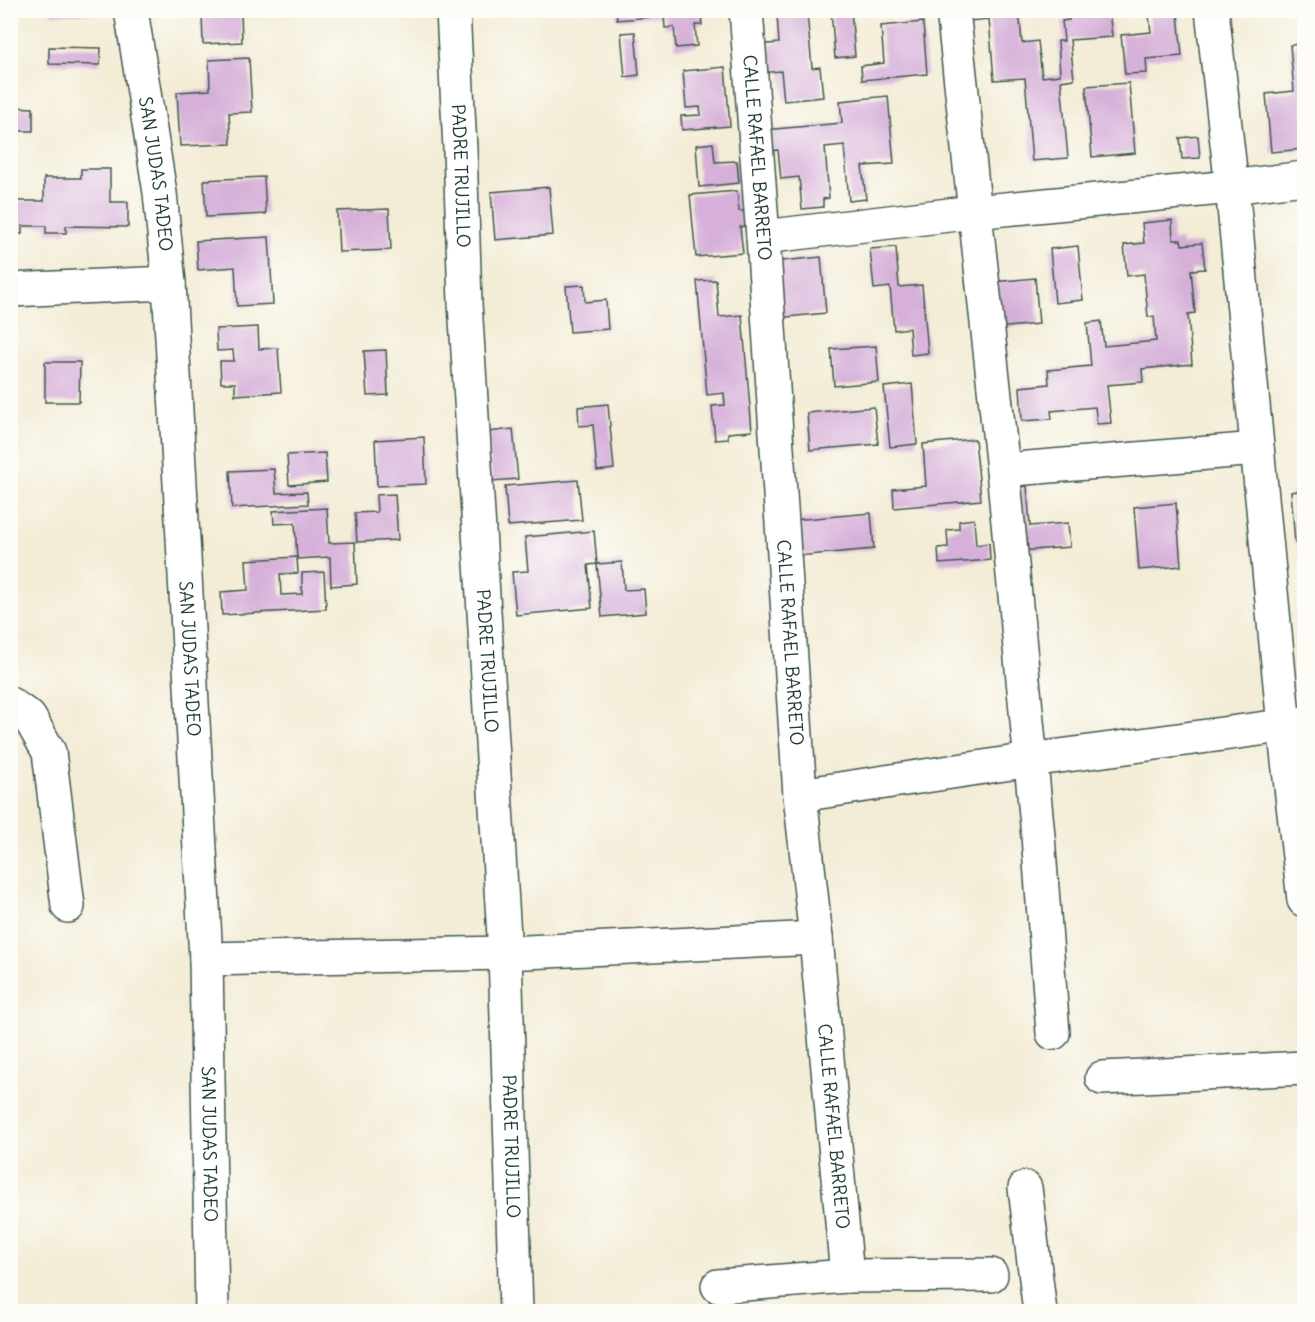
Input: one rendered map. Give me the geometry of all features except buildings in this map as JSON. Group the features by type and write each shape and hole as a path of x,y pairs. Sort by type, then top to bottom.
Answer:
{"street":[{"name":"SAN JUDAS TADEO","path":"131,10 160,193 169,283 206,959 212,1311"},
{"name":"PADRE TRUJILLO","path":"453,10 465,303 505,953 516,1311"},
{"name":"CALLE RAFAEL BARRETO","path":"746,10 800,795 848,1276"},
{"path":"953,10 1003,470 1038,836 1053,1033"},
{"path":"1212,10 1257,449 1294,724 1305,900"},
{"path":"763,237 974,212 1305,178"},
{"path":"10,290 169,283"},
{"path":"1003,470 1257,449"},
{"path":"10,704 28,717 49,753 68,906"},
{"path":"800,795 1030,760 1294,724"},
{"path":"206,959 505,953 816,938"},
{"path":"1102,1078 1305,1068"},
{"path":"1025,1188 1040,1311"},
{"path":"718,1286 848,1276 992,1275"}]}
